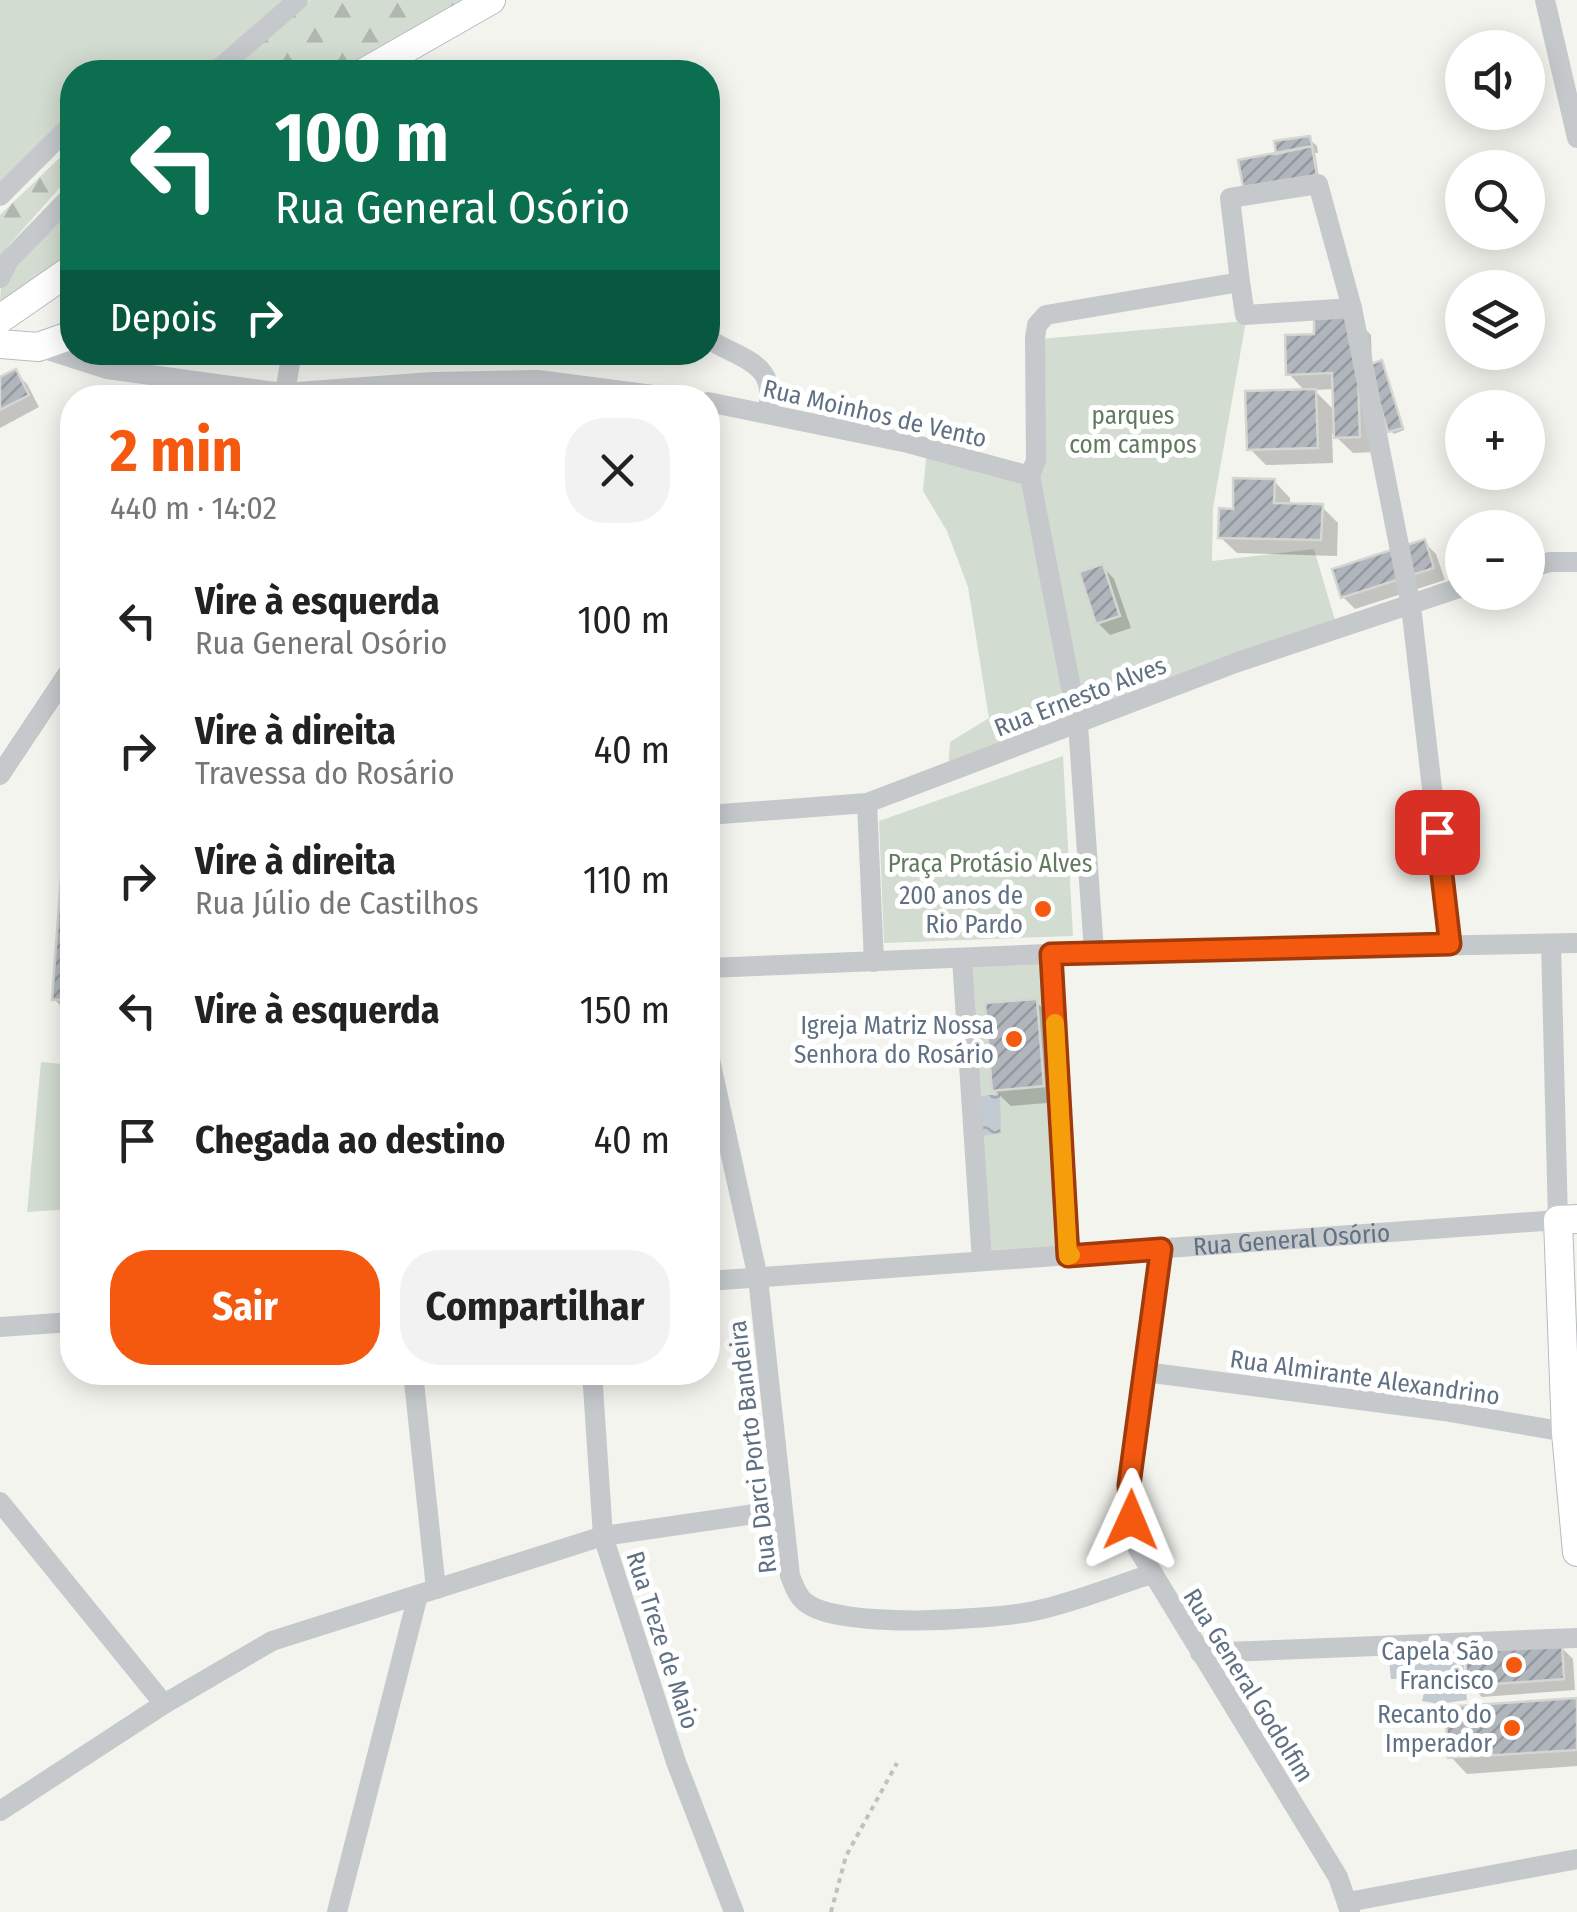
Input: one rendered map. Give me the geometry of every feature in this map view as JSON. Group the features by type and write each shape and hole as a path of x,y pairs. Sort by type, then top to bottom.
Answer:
{"main road":[{"path":"386,60 492,0"},
{"path":"60,277 0,323 38,347 60,340"},
{"path":"1567,1219 1577,1552"}],"street":[{"path":"229,60 298,0"},
{"path":"1545,0 1577,138"},
{"path":"0,196 60,136"},
{"path":"1352,308 1246,315 1230,198 1318,184 1352,308 1410,606 1450,944"},
{"path":"0,278 9,260 60,210"},
{"path":"1094,952 1078,724 1030,476 1036,460 1037,325 1046,315 1240,282"},
{"path":"720,345 764,372 772,394 767,413"},
{"path":"38,347 60,354"},
{"path":"94,365 215,385"},
{"path":"104,365 107,369"},
{"path":"398,385 538,380 576,385"},
{"name":"Rua Moinhos de Vento","path":"720,404 908,442 1030,476"},
{"path":"1545,563 1577,562"},
{"name":"Rua Ernesto Alves","path":"720,814 866,803 1238,662 1445,593"},
{"path":"0,775 60,685"},
{"path":"866,803 874,962"},
{"path":"720,968 1094,952 1577,943"},
{"path":"1551,944 1567,1219"},
{"path":"1051,954 1068,1256"},
{"path":"962,959 982,1261"},
{"name":"Rua Darci Porto Bandeira","path":"720,1106 758,1278 790,1576 806,1603 858,1618 921,1620 1034,1612 1152,1574"},
{"name":"Rua General Osório","path":"720,1280 1567,1219"},
{"name":"Rua General Godolfim","path":"1161,1249 1129,1485 1138,1548 1338,1877 1349,1907"},
{"path":"0,1327 60,1323"},
{"name":"Rua Almirante Alexandrino","path":"1145,1372 1444,1411 1572,1442"},
{"path":"338,1912 427,1592 414,1385"},
{"name":"Rua Treze de Maio","path":"593,1385 603,1536 676,1762 734,1912"},
{"path":"0,1502 164,1704"},
{"path":"0,1811 164,1704 272,1641 603,1536 782,1510"},
{"path":"1200,1653 1577,1638"},
{"path":"1349,1907 1577,1859"}],"path":[{"path":"831,1912 846,1856 897,1763"}],"green space":[{"path":"0,0 291,0 221,60 60,60 60,133 0,193"},
{"path":"310,0 466,0 358,60 239,60"},
{"path":"60,158 60,188 0,259 0,215"},
{"path":"60,215 60,268 13,302 0,300 1,286"},
{"name":"parques com campos","path":"1246,321 1213,508 1212,561 1314,549 1337,627 1081,718 1034,476 1039,339"},
{"path":"927,448 1029,477 1077,723 948,768 950,742 989,718 968,587 947,531 923,491"},
{"name":"Praça Protásio Alves","path":"1063,756 1073,936 884,943 879,821"},
{"path":"1050,955 1066,1253 983,1260 964,960"},
{"path":"41,1062 60,1064 60,1210 27,1212"}],"water":[{"path":"1000,1094 1001,1133 976,1137 974,1097"},
{"path":"1462,1647 1467,1700 1439,1704 1422,1701 1428,1678 1391,1679 1388,1651"}],"building":[{"path":"1310,136 1312,146 1276,154 1274,141"},
{"path":"1312,146 1317,175 1243,187 1238,160"},
{"path":"1356,316 1360,437 1334,438 1332,373 1286,375 1285,335 1314,334 1314,318"},
{"path":"1382,360 1403,428 1388,432 1368,365"},
{"path":"16,369 29,395 0,410 0,377"},
{"path":"1316,389 1318,448 1247,450 1245,391"},
{"path":"1233,478 1275,479 1274,503 1323,504 1321,540 1218,538 1219,508 1233,509"},
{"path":"1425,539 1434,568 1341,598 1332,569"},
{"path":"1103,564 1120,616 1096,624 1079,572"},
{"path":"60,892 60,1000 52,1000"},
{"name":"Igreja Matriz Nossa Senhora do Rosário","path":"1037,999 1044,1086 992,1091 985,1003"},
{"name":"Capela São Francisco","path":"1562,1644 1564,1679 1467,1686 1465,1651"},
{"name":"Recanto do Imperador","path":"1577,1698 1577,1750 1448,1758 1445,1707"}],"slow traffic":[{"path":"1055,1023 1068,1256 1071,1255"}],"place":[{"name":"200 anos de Rio Pardo","path":"1043,909"},
{"name":"Igreja Matriz Nossa Senhora do Rosário","path":"1014,1039"},
{"name":"Capela São Francisco","path":"1514,1665"},
{"name":"Recanto do Imperador","path":"1512,1728"}],"route":[{"path":"1131,1520 1129,1485 1161,1249 1068,1256 1051,954 1450,944 1437,832"}]}
